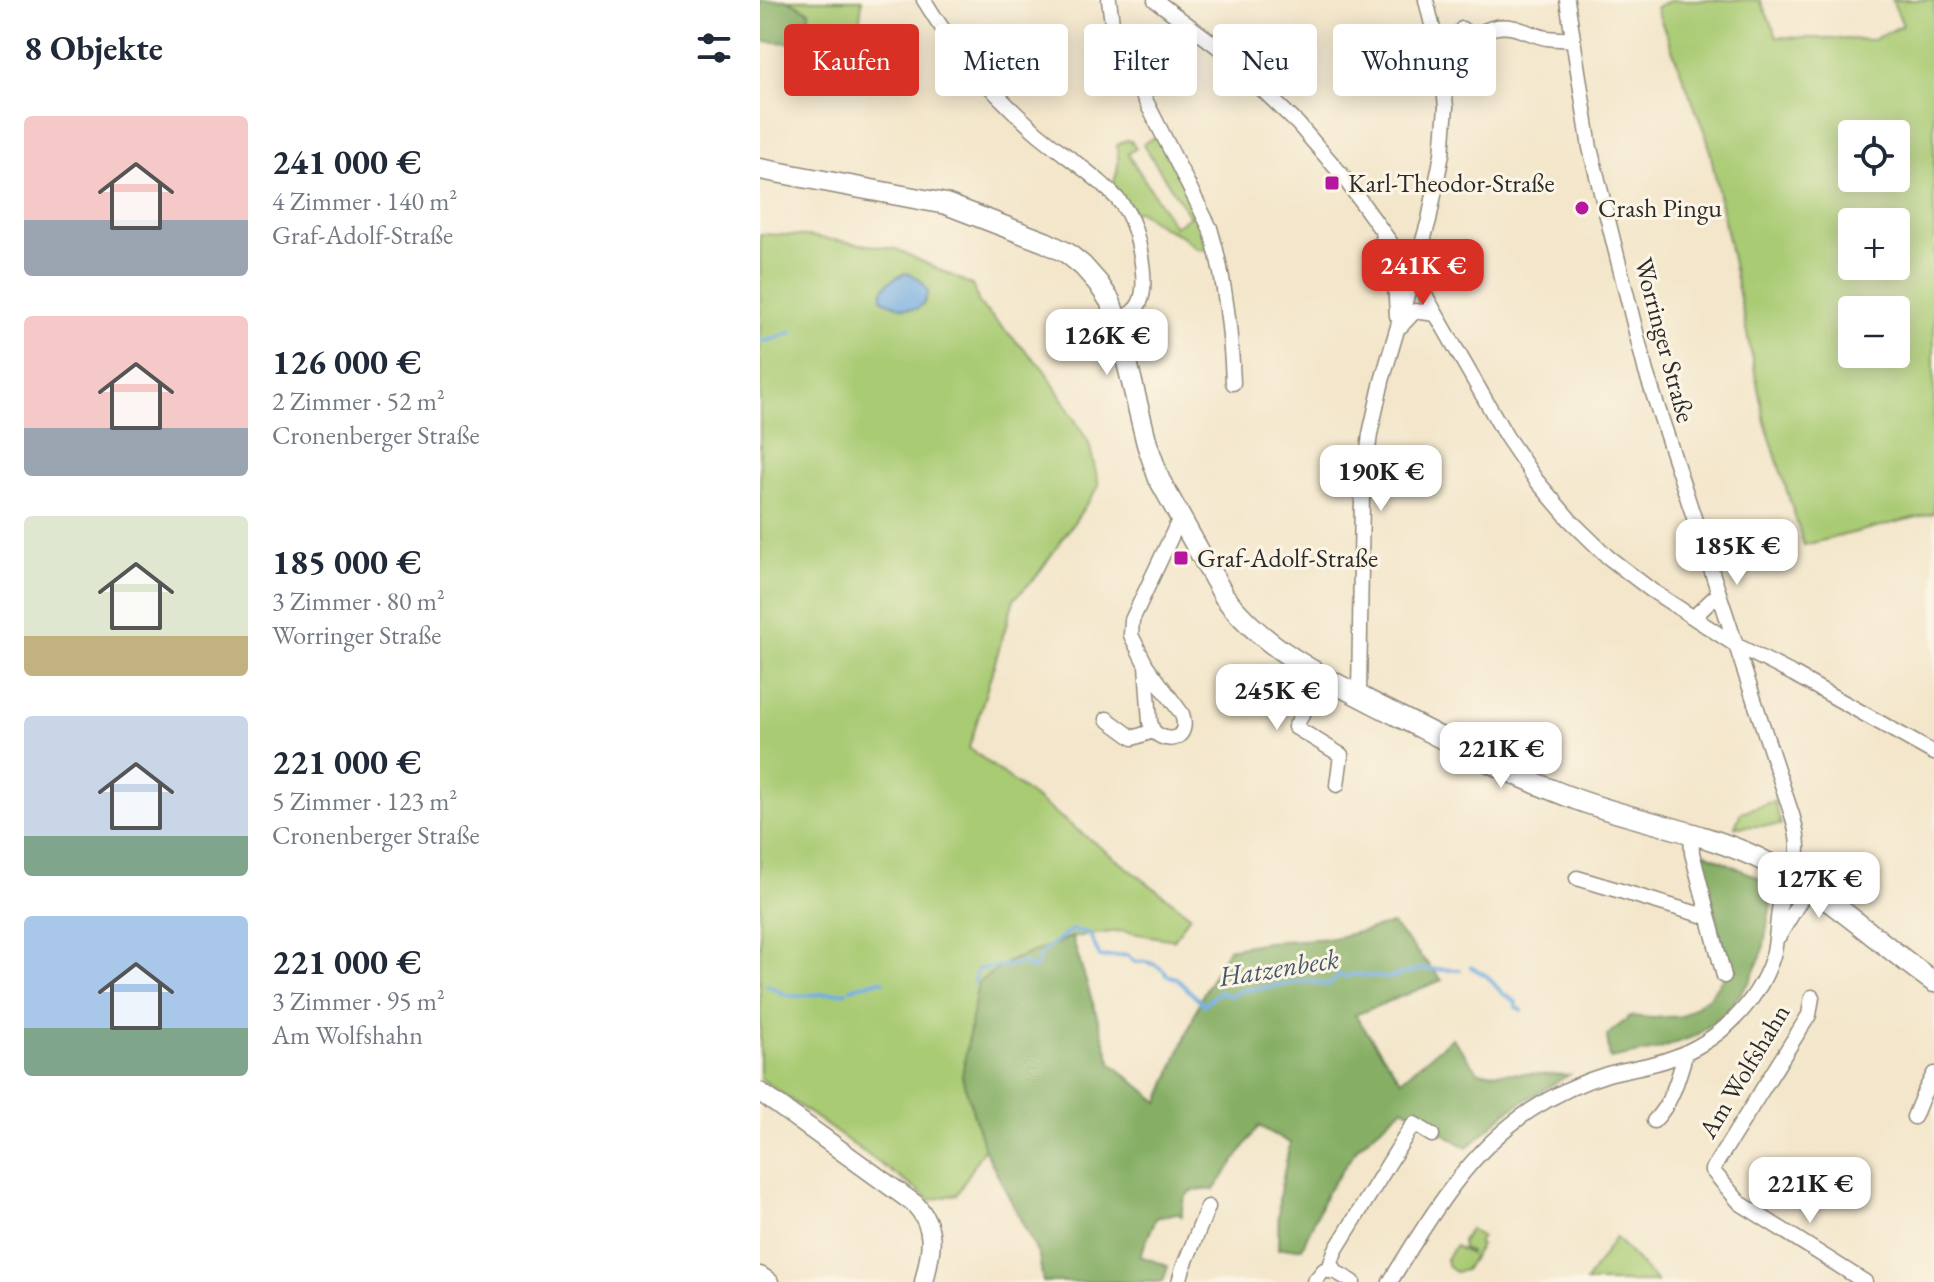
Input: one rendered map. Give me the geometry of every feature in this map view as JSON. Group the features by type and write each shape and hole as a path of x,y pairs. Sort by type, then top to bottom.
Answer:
{"main road":[{"path":"760,169 946,204 1067,253 1083,266 1110,301 1159,479 1224,596 1256,632 1325,677 1444,740 1535,782 1579,800 1728,844 1800,881 1934,982"}],"street":[{"path":"924,0 953,44 981,78 1034,130 1115,195 1127,212 1139,249 1143,287 1140,302 1132,313 1117,321"},
{"path":"1109,0 1114,38 1210,228 1218,253 1231,330 1233,383"},
{"path":"1155,0 1218,47 1298,124 1342,175 1413,274 1506,436 1536,480 1570,520 1608,557 1651,590 1734,644 1934,753"},
{"path":"1359,695 1362,498 1370,434 1382,381 1425,236 1442,154 1446,107 1441,62 1426,0"},
{"name":"Worringer Straße","path":"1390,1282 1424,1227 1461,1177 1504,1130 1531,1110 1567,1090 1605,1075 1686,1052 1719,1034 1742,1012 1761,983 1772,958 1779,908 1800,881 1798,837 1646,372 1590,148 1567,0"},
{"path":"1496,28 1511,27 1544,38 1573,40"},
{"path":"1379,226 1395,280 1397,329"},
{"path":"1393,245 1403,248 1425,236"},
{"path":"1397,329 1415,311 1435,314"},
{"path":"1146,665 1153,731 1172,739 1184,729 1182,714 1146,665 1131,635 1132,620 1180,518"},
{"path":"1694,617 1719,593"},
{"path":"1325,677 1295,727 1341,755 1337,785"},
{"path":"1107,719 1133,738 1153,731"},
{"path":"1691,833 1692,853 1724,976"},
{"path":"1577,878 1708,917"},
{"name":"Am Wolfshahn","path":"1812,997 1809,1015 1712,1170 1740,1203 1865,1282"},
{"path":"1654,1121 1672,1097 1686,1052"},
{"path":"1914,1117 1934,1074"},
{"path":"760,1092 921,1210 932,1237 924,1282"},
{"path":"1336,1272 1331,1263 1335,1251 1410,1129 1414,1124 1432,1135"},
{"path":"1179,1282 1208,1207"},
{"path":"1314,1282 1324,1270 1336,1272 1353,1282"},
{"path":"760,1276 769,1282"}],"green space":[{"path":"760,0 788,0 809,11 808,24 784,24 784,43 760,41"},
{"path":"788,0 862,0 860,24 808,24 809,12"},
{"path":"1671,0 1760,0 1777,37 1873,40 1903,25 1892,0 1934,0 1934,513 1804,545 1765,422 1708,141 1656,8"},
{"path":"1159,135 1206,229 1212,250 1197,249 1182,236 1139,211 1134,212 1113,184 1118,165 1117,145 1131,141 1136,148 1128,154 1174,226 1190,217 1143,144"},
{"path":"760,234 807,236 896,249 972,285 980,305 1044,369 1089,443 1099,486 1036,577 1014,599 969,748 1190,915 1174,940 1120,931 1072,937 1010,961 962,1076 984,1148 957,1194 931,1200 760,1078"},
{"path":"1774,801 1781,825 1735,827 1741,812"},
{"path":"1697,849 1763,880 1771,903 1763,951 1750,981 1726,1012 1697,1035 1660,1049 1610,1059 1607,1036 1630,1016 1682,1016 1710,996 1724,976 1728,962"},
{"path":"1392,924 1442,980 1355,1015 1401,1080 1452,1038 1479,1072 1569,1075 1509,1110 1467,1148 1403,1108 1358,1147 1326,1194 1302,1248 1278,1249 1279,1197 1290,1143 1259,1126 1214,1190 1199,1189 1189,1193 1183,1201 1182,1216 1176,1213 1156,1218 1140,1256 1168,1266 1163,1282 1043,1282 1039,1256 984,1148 962,1076 978,982 1010,961 1072,937 1112,1064 1159,1102 1202,996 1228,949 1266,942 1333,938"},
{"path":"1470,1229 1482,1237 1478,1243 1481,1245 1465,1270 1455,1272 1448,1267 1446,1259 1455,1246 1470,1254 1463,1248 1462,1241"},
{"path":"1615,1237 1657,1282 1586,1282"}],"water":[{"path":"905,273 919,279 928,292 924,303 917,309 903,308 882,300 885,286"}],"waterway":[{"path":"760,341 792,332"},
{"name":"Hatzenbeck","path":"974,983 979,969 1025,963 1031,969 1035,968 1045,951 1072,930 1089,933 1100,957 1127,955 1135,962 1157,966 1176,978 1204,1005 1219,992 1231,996 1239,991 1310,981 1327,985 1339,975 1388,978 1420,969 1460,970"},
{"name":"Hatzenbeck","path":"1471,967 1487,976 1522,1010"},
{"name":"Hatzenbeck","path":"851,989 884,981"},
{"name":"Hatzenbeck","path":"767,985 786,995 797,996 846,992"}],"place":[{"name":"Karl-Theodor-Straße","path":"1332,183"},
{"name":"Crash Pingu","path":"1582,208"},
{"name":"Graf-Adolf-Straße","path":"1181,558"}]}
